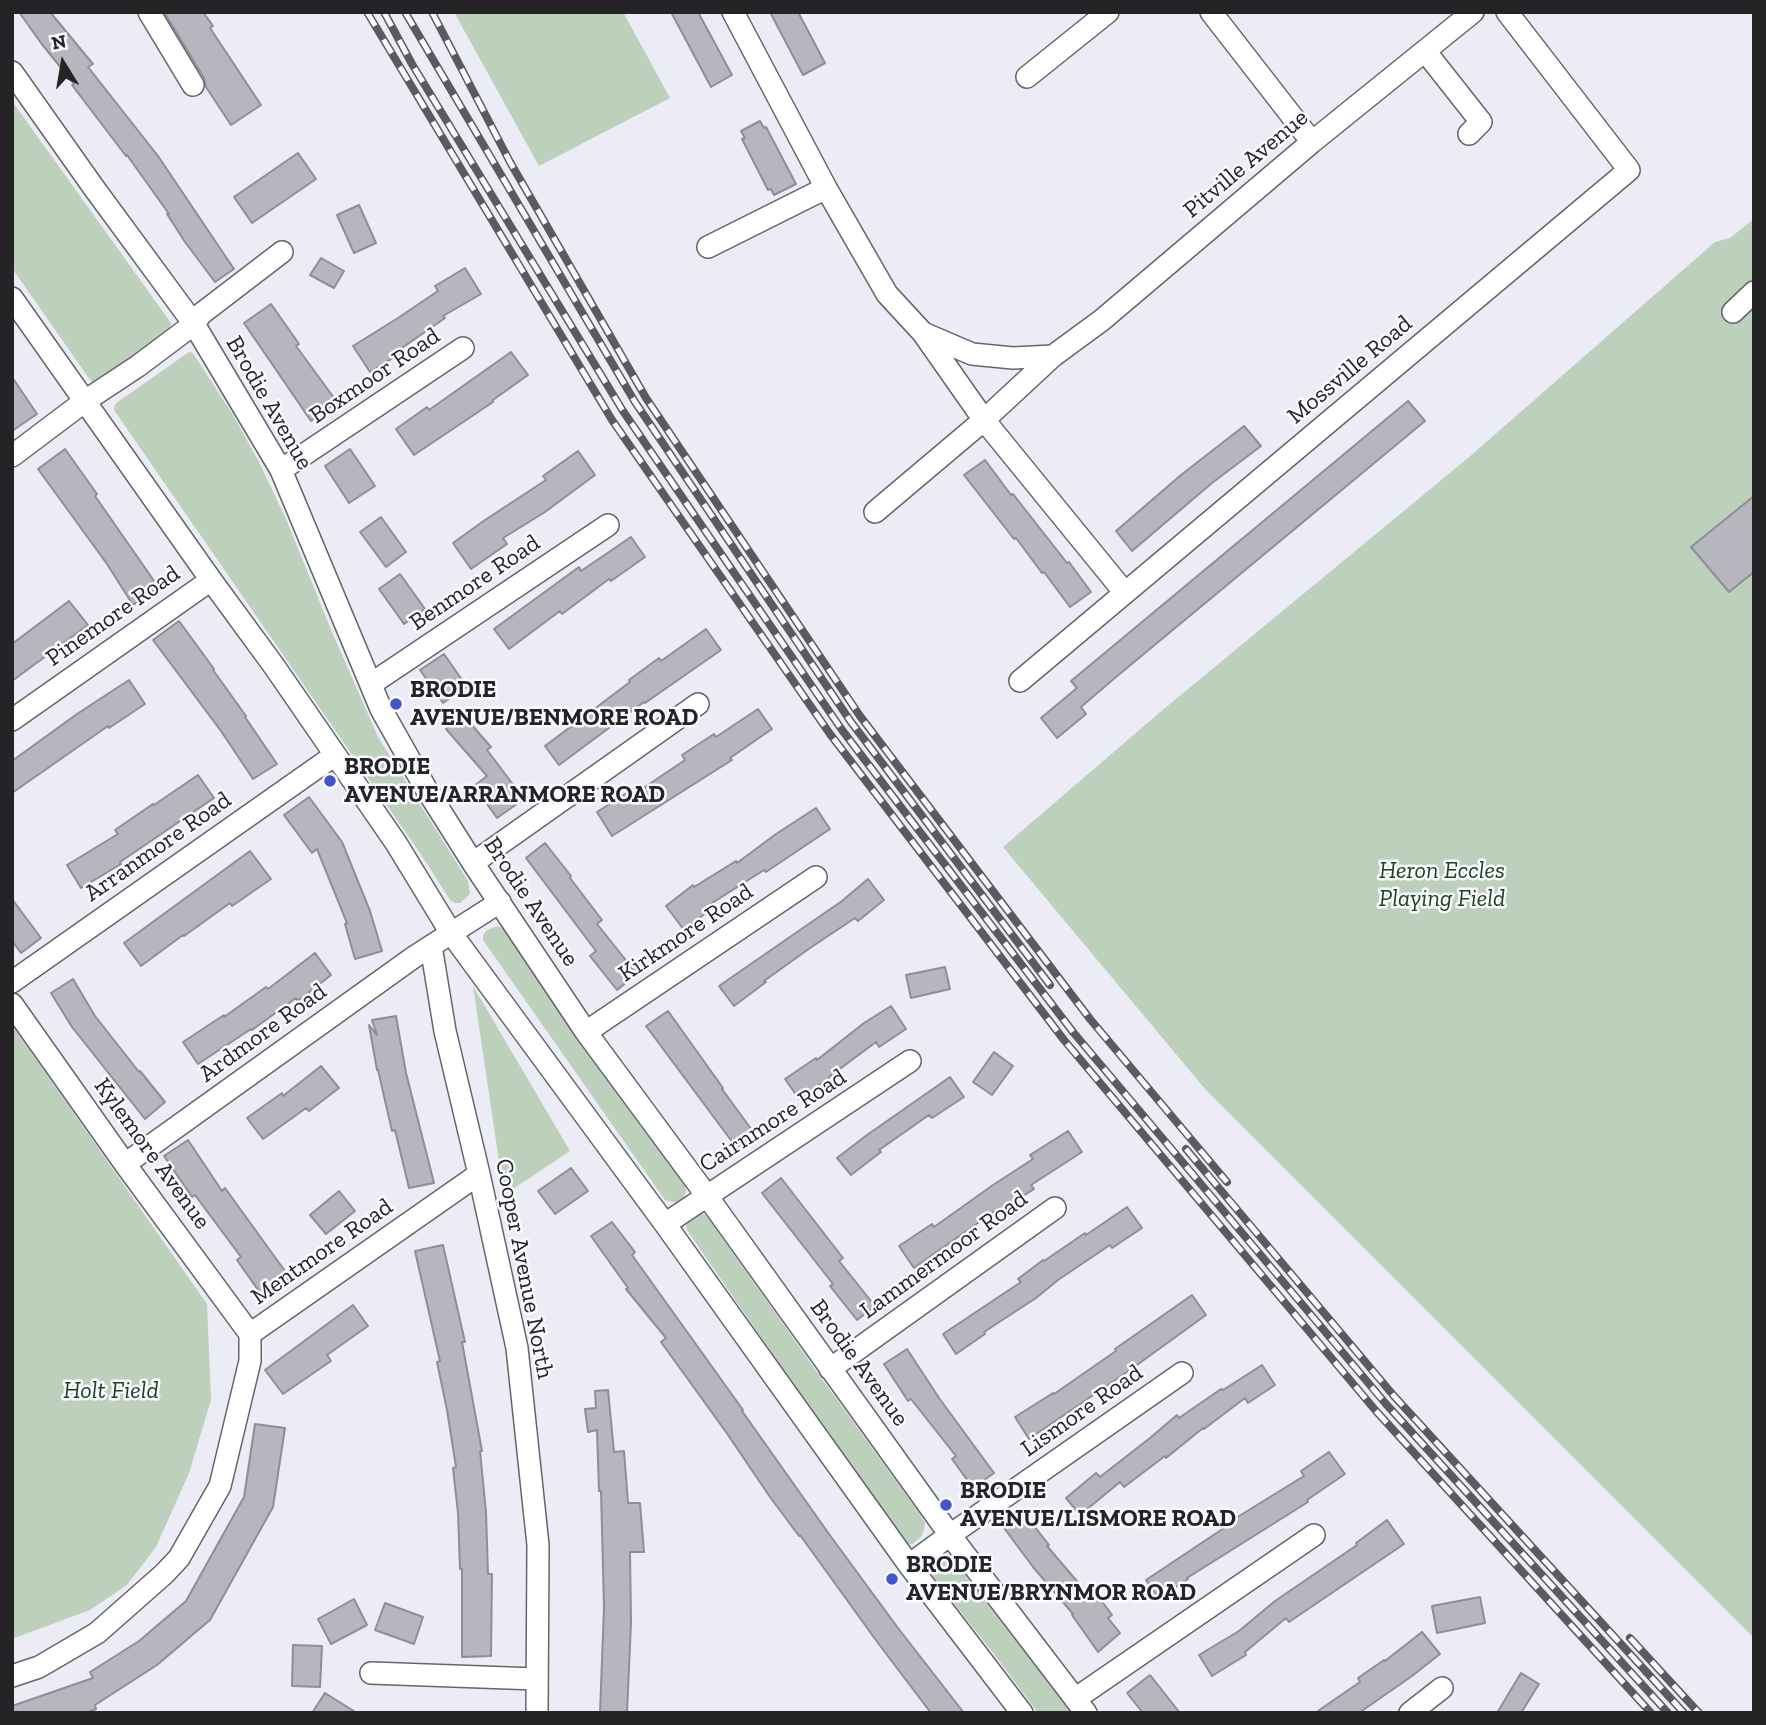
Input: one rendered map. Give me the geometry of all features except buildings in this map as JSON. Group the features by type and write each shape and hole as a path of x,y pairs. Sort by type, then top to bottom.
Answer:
{"street":[{"path":"149,12 193,85"},
{"path":"733,12 887,294 923,333 984,420 1125,593 1020,681"},
{"path":"1027,77 1108,12"},
{"path":"1211,12 1312,142"},
{"name":"Pitville Avenue","path":"875,512 984,420 1053,356 1102,320 1312,142 1472,12"},
{"name":"Mossville Road","path":"1125,593 1629,170 1507,12"},
{"path":"1425,51 1481,122 1469,134"},
{"name":"Brodie Avenue","path":"12,72 194,324 281,470 381,709 425,787 473,863 586,1032 950,1535 1081,1706"},
{"path":"708,247 827,188"},
{"path":"12,456 194,324 201,314 282,252"},
{"path":"1733,312 1754,292"},
{"path":"12,298 274,666 396,843 451,933 665,1224 909,1565 1022,1713"},
{"path":"923,333 972,354 1013,358 1053,356"},
{"name":"Boxmoor Road","path":"281,470 463,348"},
{"name":"Benmore Road","path":"371,684 608,525"},
{"name":"Pinemore Road","path":"12,720 211,580"},
{"path":"473,863 698,704"},
{"name":"Arranmore Road","path":"12,982 335,755"},
{"name":"Kirkmore Road","path":"586,1032 816,877"},
{"path":"431,946 500,902"},
{"name":"Ardmore Road","path":"125,1164 431,946"},
{"name":"Cooper Avenue North","path":"431,946 445,1031 517,1348 538,1545 537,1713"},
{"name":"Kylemore Avenue","path":"12,1004 250,1334"},
{"name":"Cairnmore Road","path":"665,1224 911,1061"},
{"name":"Mentmore Road","path":"12,1676 38,1667 97,1633 164,1574 178,1558 220,1486 250,1361 250,1334 479,1174"},
{"name":"Lammermoor Road","path":"830,1369 1055,1208"},
{"name":"Lismore Road","path":"909,1565 1182,1373"},
{"path":"1081,1706 1314,1535"},
{"path":"371,1673 536,1679"},
{"path":"1410,1713 1442,1688"}],"green space":[{"path":"454,12 623,12 670,98 539,166"},
{"path":"12,101 171,323 170,330 97,382 92,382 88,377 12,268"},
{"name":"Heron Eccles Playing Field","path":"1754,219 1754,1638 1205,1089 1003,847 1165,708 1468,458 1715,242 1730,238"},
{"path":"189,352 193,353 233,415 258,460 286,519 378,737 468,881 470,894 460,903 450,900 114,410 115,404"},
{"path":"498,926 505,930 685,1184 686,1192 678,1202 665,1200 483,940 487,930"},
{"path":"473,986 570,1151 504,1195"},
{"name":"Holt Field","path":"12,1025 207,1304 211,1400 189,1473 156,1547 127,1585 90,1610 12,1639"},
{"path":"698,1212 706,1215 917,1510 925,1523 924,1530 921,1537 912,1544 903,1543 687,1230 687,1219"},
{"path":"945,1553 1072,1713 1038,1713 930,1573 929,1565 933,1558"}],"railway":[{"path":"367,12 612,420 830,734 1064,1040 1376,1411 1651,1713"},
{"path":"384,12 412,64 623,411 842,730 1073,1032 1386,1404 1668,1713"},
{"path":"405,12 635,402 851,722 1050,985"},
{"path":"432,12 510,162 646,398 860,716 1090,1019 1227,1182"},
{"path":"1186,1149 1394,1396 1684,1713"},
{"path":"1630,1638 1699,1713"}],"place":[{"name":"BRODIE AVENUE/BENMORE ROAD","path":"396,704"},
{"name":"BRODIE AVENUE/ARRANMORE ROAD","path":"330,781"},
{"name":"BRODIE AVENUE/LISMORE ROAD","path":"946,1505"},
{"name":"BRODIE AVENUE/BRYNMOR ROAD","path":"892,1579"}]}
